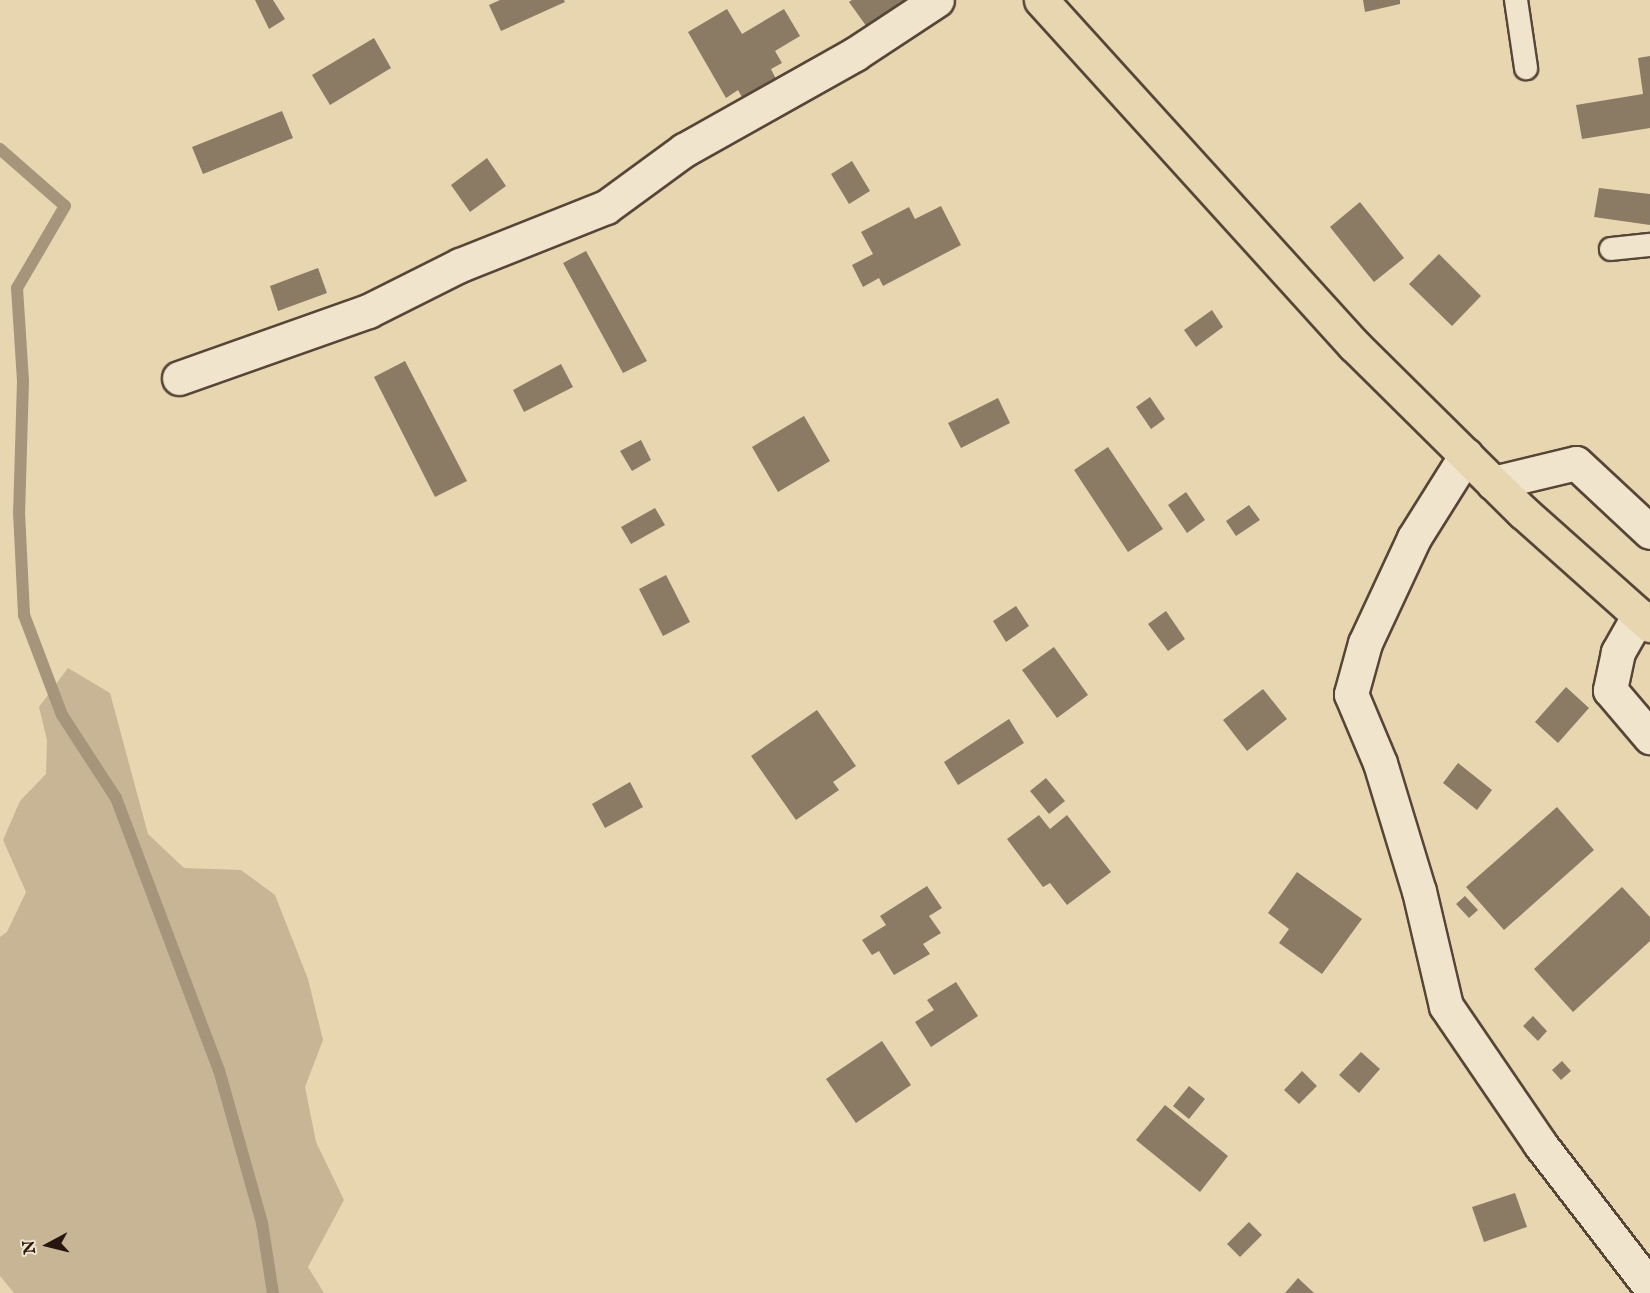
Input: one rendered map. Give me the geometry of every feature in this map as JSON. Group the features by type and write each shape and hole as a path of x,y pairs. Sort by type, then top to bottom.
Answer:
{"main road":[{"path":"1041,0 1354,345 1493,483 1645,620"}],"street":[{"path":"179,378 368,311 460,265 606,207 684,150 855,54 937,0"},
{"path":"1466,455 1414,538 1365,643 1351,694 1380,763 1416,880 1446,1006 1540,1144 1650,1287"},
{"path":"1493,483 1576,464 1650,532"},
{"path":"1645,620 1618,652 1610,690 1650,737"}],"lane":[{"path":"1516,0 1526,68"},
{"path":"1611,249 1650,245"}],"shaded area":[{"path":"68,668 110,693 148,834 184,868 241,870 275,895 308,979 323,1040 305,1087 316,1142 344,1200 308,1267 324,1293 14,1293 0,1276 0,937 7,932 26,892 3,840 20,801 46,774 47,740 39,707"}],"building":[{"path":"255,0 273,0 285,19 269,29"},
{"path":"500,0 564,0 565,2 501,31 489,5"},
{"path":"852,0 906,0 910,6 872,34 849,2"},
{"path":"1363,0 1400,0 1400,4 1365,12"},
{"path":"727,9 742,34 784,9 800,36 775,51 782,63 771,69 776,79 743,99 738,90 726,98 688,32"},
{"path":"374,38 391,68 330,105 312,75"},
{"path":"1650,56 1650,128 1582,139 1576,105 1643,94 1638,58"},
{"path":"282,111 293,138 203,174 192,147"},
{"path":"487,158 506,186 470,212 451,185"},
{"path":"852,161 870,191 849,204 831,174"},
{"path":"1599,188 1650,194 1650,225 1594,217"},
{"path":"1360,202 1404,258 1374,282 1330,227"},
{"path":"941,206 961,245 883,286 879,278 863,287 852,265 873,254 861,232 909,207 915,219"},
{"path":"586,251 647,361 623,373 563,263"},
{"path":"1439,254 1481,296 1452,326 1409,284"},
{"path":"318,268 327,293 278,311 270,286"},
{"path":"1212,310 1223,327 1196,347 1184,330"},
{"path":"405,361 467,481 435,497 374,377"},
{"path":"561,364 573,387 524,412 513,390"},
{"path":"1150,397 1165,419 1151,429 1136,407"},
{"path":"998,398 1010,423 961,448 948,423"},
{"path":"804,416 830,461 778,492 752,447"},
{"path":"641,440 651,460 632,471 620,451"},
{"path":"1108,447 1163,529 1128,552 1074,470"},
{"path":"1186,492 1205,520 1187,533 1168,505"},
{"path":"1249,505 1260,520 1236,536 1226,521"},
{"path":"655,508 665,525 631,544 621,527"},
{"path":"666,575 690,622 663,636 639,589"},
{"path":"1016,606 1029,626 1006,642 993,621"},
{"path":"1166,611 1185,639 1168,651 1148,624"},
{"path":"1054,647 1088,695 1057,718 1022,670"},
{"path":"1566,687 1589,708 1558,743 1535,722"},
{"path":"1263,689 1287,719 1247,751 1223,720"},
{"path":"817,710 856,766 833,782 839,790 796,820 751,756"},
{"path":"1009,719 1024,743 958,785 944,762"},
{"path":"1458,763 1492,790 1477,810 1443,783"},
{"path":"1046,778 1065,801 1049,814 1030,791"},
{"path":"630,782 643,807 605,828 592,804"},
{"path":"1557,807 1594,850 1504,930 1466,887"},
{"path":"1039,815 1050,829 1067,815 1111,872 1067,905 1050,883 1043,887 1007,839"},
{"path":"1297,872 1362,919 1322,974 1279,943 1289,929 1268,913"},
{"path":"927,886 942,908 929,916 941,933 923,944 930,954 894,975 879,951 872,955 862,940 886,925 880,916"},
{"path":"1622,887 1650,917 1650,941 1573,1012 1534,969"},
{"path":"1465,896 1478,910 1469,918 1456,904"},
{"path":"956,982 978,1016 931,1047 915,1022 934,1010 927,1000"},
{"path":"1533,1016 1547,1031 1538,1041 1523,1026"},
{"path":"882,1041 911,1085 856,1123 826,1079"},
{"path":"1361,1052 1380,1069 1359,1093 1339,1075"},
{"path":"1562,1061 1571,1071 1561,1080 1552,1070"},
{"path":"1302,1071 1317,1086 1299,1104 1284,1090"},
{"path":"1189,1086 1205,1099 1189,1119 1173,1106"},
{"path":"1165,1105 1228,1156 1200,1192 1136,1140"},
{"path":"1515,1193 1527,1227 1484,1242 1472,1207"},
{"path":"1249,1222 1262,1235 1240,1257 1227,1244"},
{"path":"1298,1278 1314,1293 1285,1293"}],"waterway":[{"path":"0,149 65,206 17,288 23,381 19,512 24,615 62,715 116,798 219,1070 262,1223 273,1293"}]}
